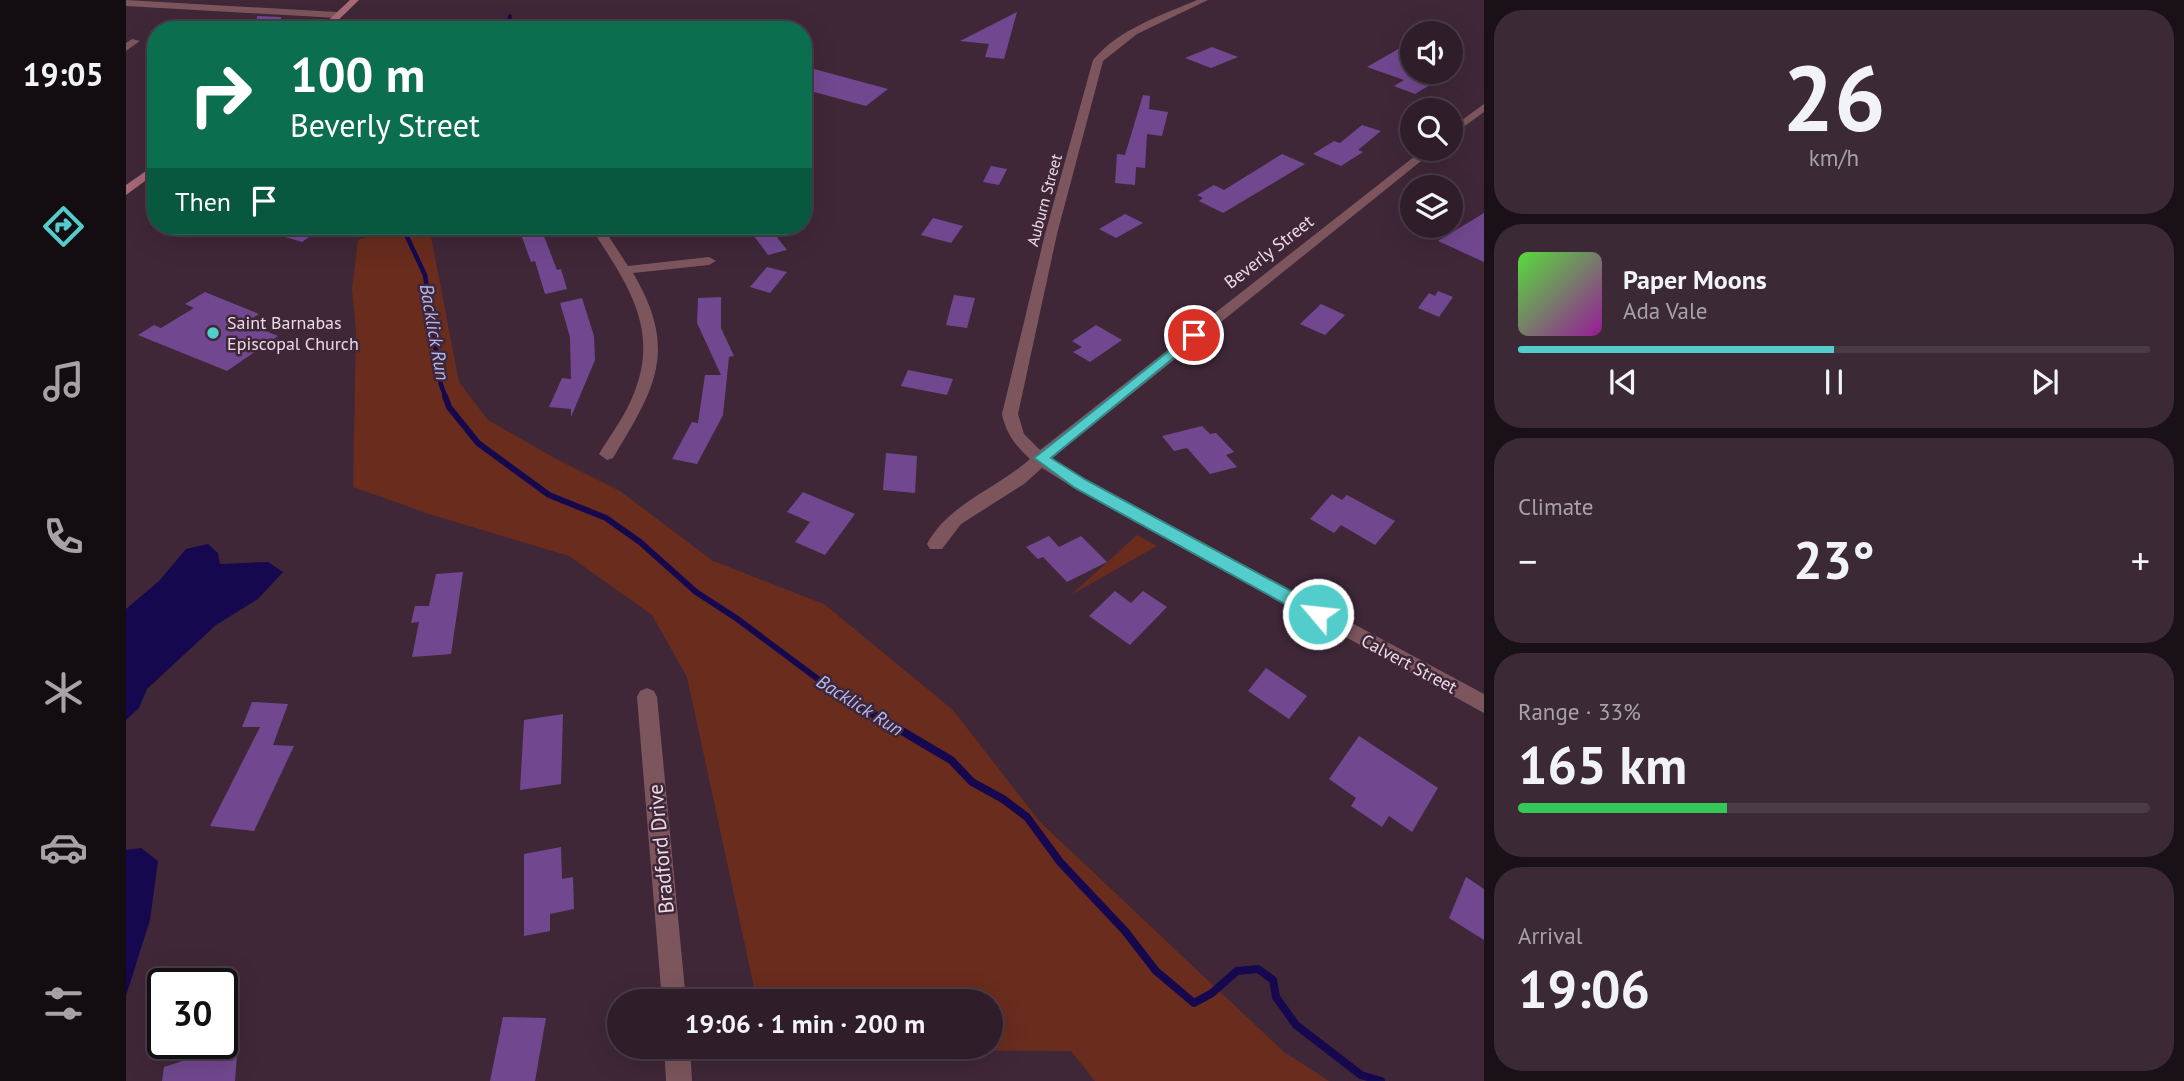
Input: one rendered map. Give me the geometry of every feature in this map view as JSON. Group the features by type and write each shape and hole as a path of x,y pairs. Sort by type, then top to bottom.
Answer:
{"main road":[{"path":"331,21 355,0"},
{"path":"126,191 147,174"}],"street":[{"name":"Auburn Street","path":"1041,458 1015,435 1010,425 1010,414 1051,234 1098,61 1111,46 1204,0"},
{"path":"126,3 337,15"},
{"path":"1463,124 1484,107"},
{"name":"Beverly Street","path":"936,544 955,519 1018,480 1067,435 1416,161"},
{"path":"602,235 647,313 652,332 653,353 641,395 607,454"},
{"path":"623,270 709,261"},
{"name":"Calvert Street","path":"1041,458 1080,484 1151,524 1484,705"},
{"name":"Bradford Drive","path":"647,696 673,989"},
{"path":"678,1059 679,1081"}],"shaded area":[{"path":"375,235 431,235 459,382 488,420 620,491 713,561 824,604 953,710 1040,822 1284,1052 1329,1081 1095,1081 1071,1051 1003,1051 1003,989 754,989 687,677 652,615 569,556 432,515 353,487 356,331 352,289 358,240"},
{"path":"1137,535 1157,546 1071,595"},
{"path":"208,544 218,553 220,564 268,562 283,572 258,599 216,625 147,689 139,708 126,720 126,609 159,581 186,549"},
{"path":"141,848 158,861 150,920 126,996 126,850"}],"building":[{"path":"1017,12 1004,59 985,57 989,44 960,41"},
{"path":"257,16 281,17 281,21 257,21"},
{"path":"1212,47 1238,57 1211,68 1185,58"},
{"path":"1400,48 1400,79 1367,67"},
{"path":"812,68 888,89 866,106 812,91"},
{"path":"1400,82 1432,84 1415,94 1394,86"},
{"path":"1143,95 1150,96 1149,109 1168,112 1162,136 1147,134 1145,168 1136,167 1135,185 1115,183 1117,154 1125,155"},
{"path":"1362,125 1381,131 1358,150 1363,152 1341,166 1313,154 1334,141 1340,143"},
{"path":"1282,154 1305,164 1223,213 1199,201 1203,198 1197,195 1214,185 1224,190"},
{"path":"991,166 1007,169 999,185 983,182"},
{"path":"1484,213 1484,262 1438,241 1443,238 1463,238 1463,226"},
{"path":"1125,214 1143,223 1116,238 1099,229"},
{"path":"933,218 963,226 951,243 921,235"},
{"path":"279,235 312,235 302,242"},
{"path":"521,235 543,235 557,270 561,269 567,289 545,294 535,261 531,262"},
{"path":"775,235 787,250 768,255 754,236"},
{"path":"767,267 787,272 770,293 750,287"},
{"path":"1438,291 1453,297 1439,317 1418,308 1429,293 1435,296"},
{"path":"205,292 259,314 245,323 278,336 227,371 138,335 154,325 161,328 194,308 185,304"},
{"path":"954,295 975,298 967,328 946,325"},
{"path":"721,297 721,328 734,356 729,357 723,415 697,464 672,459 692,422 698,423 705,375 721,375 697,323 698,298"},
{"path":"582,298 594,336 595,360 571,417 571,409 549,407 562,378 571,379 570,337 560,303"},
{"path":"1321,304 1345,315 1325,335 1300,324"},
{"path":"1096,325 1122,340 1090,362 1073,352 1082,347 1072,341"},
{"path":"908,370 953,379 947,395 901,386"},
{"path":"1202,426 1210,434 1216,433 1234,452 1226,455 1237,467 1210,474 1187,448 1174,451 1162,436"},
{"path":"886,453 917,456 915,493 883,490"},
{"path":"803,492 855,514 825,555 795,542 810,522 787,512"},
{"path":"1332,494 1342,500 1347,495 1395,521 1375,545 1341,525 1334,533 1310,519"},
{"path":"1049,536 1059,547 1081,536 1107,562 1067,582 1043,557 1038,559 1026,547"},
{"path":"463,572 451,654 412,657 419,622 411,623 415,606 429,606 436,574"},
{"path":"1115,591 1131,603 1143,591 1167,607 1130,645 1089,616"},
{"path":"1266,668 1307,696 1289,719 1248,691"},
{"path":"252,702 288,704 273,745 294,746 254,831 210,826 260,727 242,727"},
{"path":"563,714 561,784 520,790 524,720"},
{"path":"1359,736 1438,788 1412,832 1389,816 1382,827 1351,806 1356,798 1329,779"},
{"path":"561,847 562,879 573,877 574,909 550,914 550,931 524,936 524,854"},
{"path":"1466,877 1484,889 1484,940 1449,918"},
{"path":"503,1017 546,1018 535,1081 490,1081"},
{"path":"189,1059 237,1059 235,1081 162,1081 164,1067"}],"waterway":[{"path":"509,21 510,16"},
{"name":"Backlick Run","path":"406,235 425,275 441,385 446,398"},
{"name":"Backlick Run","path":"445,396 449,407 478,443 549,495 606,518 640,542 696,592 736,618 838,694"},
{"name":"Backlick Run","path":"836,692 951,760 972,782 1003,799 1027,817 1060,862 1125,931 1156,971 1194,1003 1212,993 1237,971 1258,969 1273,980 1276,997 1296,1025 1361,1075 1381,1081"}],"place":[{"name":"Saint Barnabas Episcopal Church","path":"213,333"}],"route":[{"path":"1194,335 1041,458 1080,484 1151,524 1318,614"}]}
